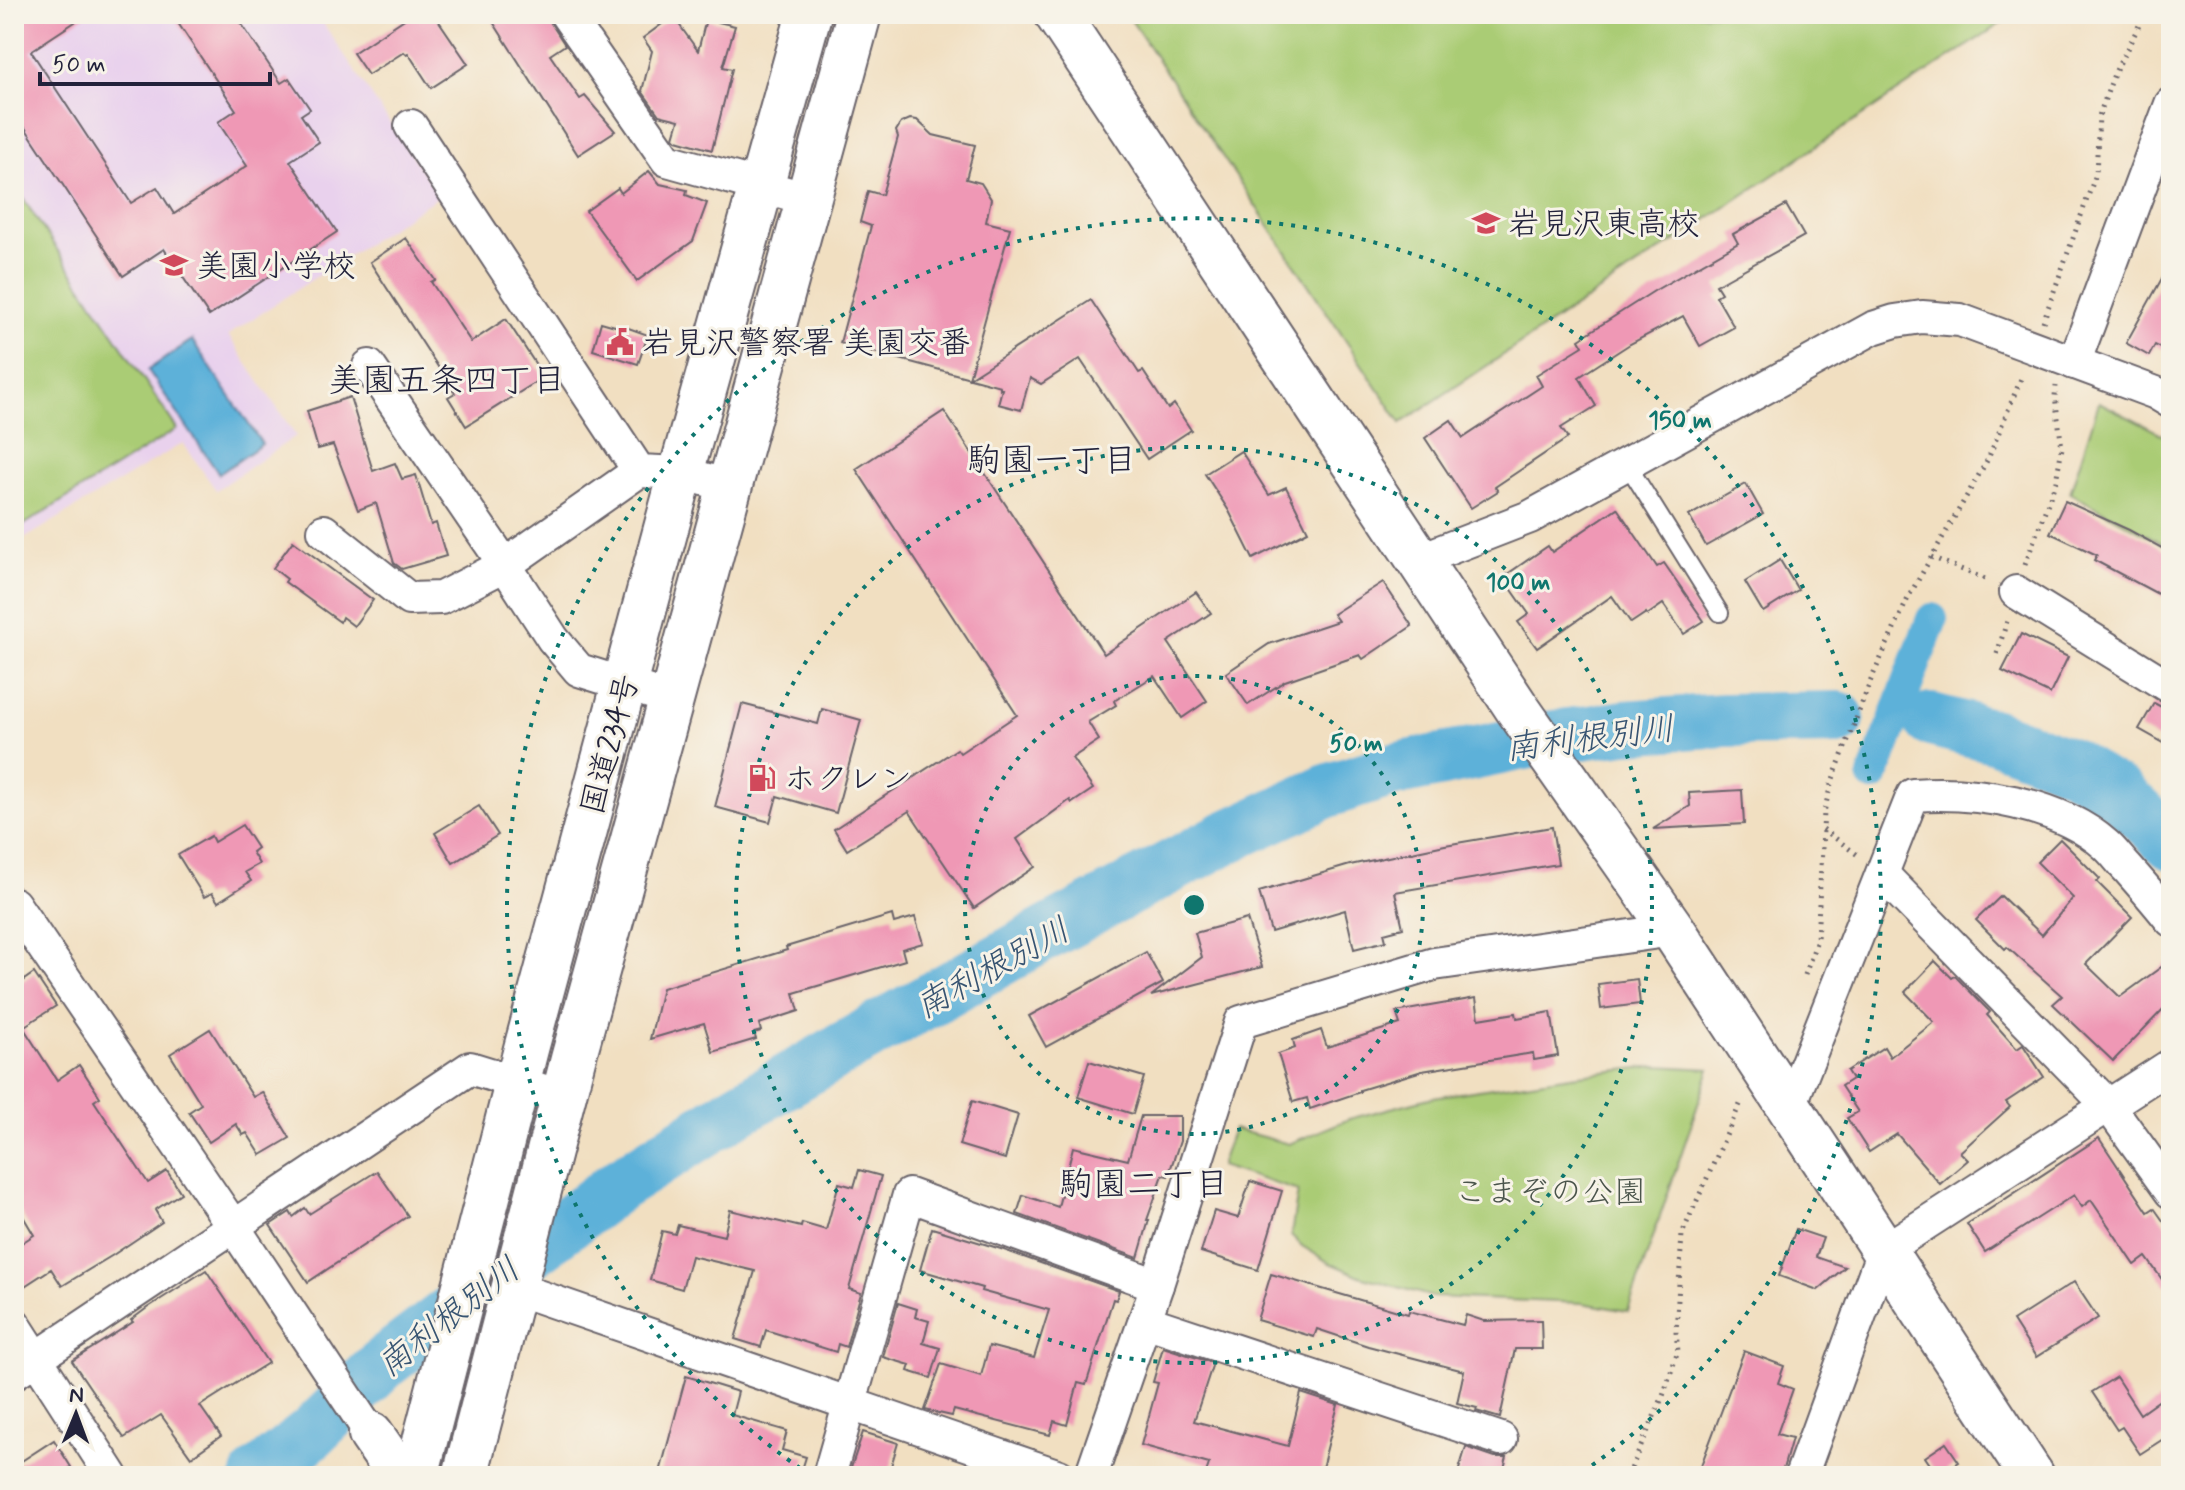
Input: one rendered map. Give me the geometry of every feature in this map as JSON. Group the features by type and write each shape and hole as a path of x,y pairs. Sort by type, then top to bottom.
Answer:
{"main road":[{"name":"国道234号","path":"416,1476 625,685 660,472 762,187 809,14"},
{"name":"国道234号","path":"465,1476 564,1097 859,14"},
{"path":"1057,14 1517,708 1673,930 2032,1476"},
{"path":"371,1434 400,1476"}],"street":[{"path":"566,14 667,160 808,199"},
{"path":"2069,360 2171,104"},
{"path":"411,126 660,472"},
{"path":"1419,560 1530,517 1873,328 1895,321 1922,317 1960,320 2156,393 2171,402"},
{"path":"369,366 553,639 579,670 672,699"},
{"path":"324,531 409,599 441,598 505,565 660,472 730,486"},
{"path":"2016,592 2171,688"},
{"path":"1789,1108 1913,795 1941,793 1990,798 2035,808 2069,821 2106,845 2171,920"},
{"path":"1882,874 2109,1106 2171,1192"},
{"path":"14,904 371,1434"},
{"path":"1091,1476 1157,1285 1241,1022 1434,964 1673,930"},
{"path":"1801,1476 1883,1251 2171,1065"},
{"path":"25,1366 470,1068 564,1097"},
{"path":"829,1476 909,1195 1157,1285"},
{"path":"514,1288 1059,1476"},
{"path":"1145,1321 1501,1439"},
{"path":"14,1324 25,1366 112,1476"}],"lane":[{"path":"1627,464 1720,613"}],"path":[{"path":"1803,982 1817,940 1824,812 1831,784 1871,680 1909,596 1988,459 2096,174 2099,116 2114,74 2145,14"},
{"path":"1997,654 2058,470 2062,448 2055,396 2057,378 2069,360"},
{"path":"1931,557 2016,592"},
{"path":"1823,829 1882,874"},
{"path":"1628,1476 1663,1396 1678,1351 1676,1332 1682,1234 1759,1063"}],"shaded area":[{"name":"美園小学校","path":"14,14 317,14 439,196 228,335 296,436 216,490 183,443 14,545"}],"green space":[{"name":"岩見沢東高校","path":"1127,14 2015,14 1401,423"},
{"path":"14,185 177,429 14,531"},
{"path":"2099,402 2171,439 2171,548 2070,493"},
{"name":"こまぞの公園","path":"1656,1066 1710,1069 1628,1311 1582,1303 1433,1297 1360,1276 1330,1263 1302,1246 1291,1235 1298,1191 1220,1166 1233,1129 1289,1144 1349,1119 1433,1097"}],"water":[{"path":"192,340 262,444 219,474 148,370"}],"building":[{"path":"14,14 87,14 31,51 131,203 157,187 174,214 247,166 218,122 236,110 172,14 235,14 281,83 289,78 310,109 301,115 319,142 290,161 337,232 209,316 164,249 123,276 14,111"},
{"path":"412,14 434,14 468,64 431,88 408,53 404,52 368,75 353,53"},
{"path":"488,14 545,14 565,45 550,55 580,99 585,96 615,131 578,155"},
{"path":"673,16 698,51 706,19 735,26 723,67 732,69 712,150 677,140 674,137 679,120 659,115 642,91 652,51 643,38"},
{"path":"917,120 933,135 975,145 966,179 981,183 991,199 986,222 1010,228 969,378 840,343 871,226 860,222 868,191 882,195 898,137 896,131 901,123"},
{"path":"649,171 660,184 687,190 686,195 707,203 693,241 637,281 586,211 618,188 621,193"},
{"path":"1786,205 1804,236 1716,285 1721,293 1716,296 1734,327 1700,346 1683,316 1630,344 1579,377 1596,406 1561,428 1568,438 1495,487 1498,491 1471,508 1425,438 1451,420 1463,438 1542,386 1536,375 1583,346 1579,339 1738,243 1733,234"},
{"path":"406,238 471,342 506,319 544,377 466,426 448,397 455,393 370,262"},
{"path":"2171,262 2171,353 2155,345 2149,356 2126,343"},
{"path":"1091,300 1139,373 1143,371 1168,409 1174,404 1191,430 1147,459 1080,359 1041,384 1030,378 1021,410 998,404 1000,386 969,378"},
{"name":"岩見沢警察署 美園交番","path":"601,322 648,335 638,364 593,350"},
{"path":"350,397 373,471 395,463 402,479 416,475 431,525 436,523 446,556 402,569 394,563 376,503 358,510 333,445 318,449 307,411"},
{"path":"944,411 1104,654 1196,592 1211,613 1168,642 1207,701 1182,718 1154,676 1088,722 1099,740 1072,758 1093,789 1072,803 1070,800 1017,839 1035,867 974,908 909,811 847,850 834,829 957,749 960,753 1017,715 856,469"},
{"path":"1241,451 1269,495 1286,487 1308,531 1253,559 1229,511 1205,474"},
{"path":"1746,484 1763,514 1706,546 1689,516"},
{"path":"2065,501 2171,553 2171,601 2094,560 2097,555 2050,533"},
{"path":"1617,508 1657,567 1664,563 1704,621 1684,634 1663,604 1631,623 1612,596 1537,648 1518,622 1529,614 1503,577 1548,546 1552,552"},
{"path":"293,541 373,600 354,626 342,617 340,622 285,582 287,579 273,568"},
{"path":"1780,560 1798,590 1763,612 1745,582"},
{"path":"1383,582 1412,626 1363,659 1360,655 1285,681 1248,705 1226,673 1269,644 1338,621 1333,614"},
{"path":"2021,634 2068,657 2050,694 2002,671"},
{"path":"2154,703 2171,712 2171,747 2139,729"},
{"path":"742,704 818,724 822,709 861,720 836,813 777,796 770,822 715,807"},
{"path":"1742,790 1744,824 1653,829 1690,806 1689,793"},
{"path":"479,806 498,835 453,863 435,833"},
{"path":"242,825 257,848 252,852 259,864 245,872 251,881 218,902 212,893 204,897 178,855 211,836 214,842"},
{"path":"1552,827 1558,864 1395,892 1403,928 1384,933 1386,941 1354,949 1345,910 1271,932 1259,892 1350,865"},
{"path":"2060,839 2132,917 2086,964 2120,997 2171,960 2171,1001 2113,1061 2053,1004 2062,996 2007,947 2005,949 1976,920 2001,896 2042,935 2073,898 2037,862"},
{"path":"892,915 894,923 915,917 923,943 902,949 905,960 794,993 799,1011 759,1024 761,1031 754,1033 756,1039 713,1052 704,1023 650,1039 662,988"},
{"path":"1247,919 1262,967 1151,996 1202,957 1195,933"},
{"path":"1146,952 1163,983 1046,1047 1029,1016"},
{"path":"1935,961 1952,978 1955,976 1990,1012 1987,1015 2017,1049 2023,1045 2044,1077 2006,1102 2010,1107 1960,1152 1968,1160 1940,1184 1897,1134 1869,1152 1847,1118 1858,1112 1841,1086 1852,1079 1847,1071 1884,1047 1890,1057 1934,1022 1905,992"},
{"path":"34,973 56,1006 23,1027 57,1080 79,1065 100,1097 94,1101 148,1183 167,1171 181,1193 155,1210 162,1222 62,1286 51,1269 14,1293 14,1248 34,1235 14,1201 14,987"},
{"path":"1637,979 1640,1004 1601,1009 1598,984"},
{"path":"1476,998 1479,1019 1516,1013 1517,1018 1551,1012 1558,1056 1534,1060 1533,1053 1422,1071 1310,1109 1307,1098 1293,1102 1278,1054 1295,1048 1293,1040 1321,1030 1327,1047 1400,1024 1396,1012"},
{"path":"210,1029 253,1097 262,1092 290,1138 261,1155 247,1133 243,1135 236,1124 209,1142 189,1112 201,1104 170,1054"},
{"path":"1089,1061 1144,1077 1133,1114 1078,1097"},
{"path":"972,1101 1018,1115 1005,1159 959,1145"},
{"path":"1141,1116 1180,1116 1180,1141 1168,1176 1163,1175 1138,1258 1017,1214 1023,1195 1058,1207 1073,1147 1128,1160"},
{"path":"2099,1138 2148,1212 2154,1208 2171,1232 2171,1292 2146,1257 2135,1265 2091,1200 2082,1207 2074,1195 1985,1252 1967,1224"},
{"path":"859,1170 881,1176 849,1289 861,1293 846,1347 838,1344 836,1352 766,1330 761,1347 735,1339 755,1271 691,1256 682,1289 650,1280 662,1231 675,1234 678,1225 724,1236 730,1210 826,1230 839,1183 854,1187"},
{"path":"377,1171 408,1216 308,1282 270,1225 290,1212 293,1217 305,1208 309,1214"},
{"path":"1250,1181 1282,1191 1258,1270 1201,1252 1214,1211 1238,1218"},
{"path":"932,1228 1119,1291 1116,1300 1113,1299 1086,1385 1078,1383 1067,1425 1054,1421 1050,1435 954,1410 952,1416 925,1410 941,1364 981,1376 989,1346 1034,1358 1049,1310 920,1270"},
{"path":"1796,1229 1823,1238 1816,1257 1845,1267 1818,1290 1779,1276"},
{"path":"206,1270 268,1363 200,1406 221,1436 191,1457 161,1415 124,1438 72,1361"},
{"path":"1271,1274 1408,1314 1409,1311 1463,1325 1466,1315 1484,1321 1541,1320 1542,1349 1515,1349 1500,1418 1457,1403 1464,1371 1317,1329 1314,1337 1257,1320"},
{"path":"2074,1282 2098,1318 2036,1357 2013,1321"},
{"path":"898,1303 917,1309 915,1317 929,1321 923,1343 940,1348 931,1378 908,1371 910,1365 883,1357"},
{"path":"1163,1347 1213,1363 1194,1421 1288,1446 1301,1393 1338,1405 1320,1476 1205,1476 1209,1464 1141,1445 1158,1383 1153,1382"},
{"path":"1744,1351 1784,1366 1778,1383 1793,1389 1777,1434 1792,1438 1781,1476 1697,1476"},
{"path":"686,1376 738,1392 732,1415 787,1431 782,1450 806,1457 800,1476 659,1476"},
{"path":"2116,1377 2140,1414 2171,1392 2171,1434 2140,1454 2122,1427 2117,1430 2092,1392"},
{"path":"863,1432 898,1443 888,1476 866,1476 850,1471"},
{"path":"54,1440 71,1467 57,1476 14,1476 14,1466"},
{"path":"1946,1443 1959,1462 1938,1476 1925,1457"},
{"path":"1466,1447 1495,1457 1507,1457 1502,1476 1457,1476"}],"waterway":[{"path":"1873,776 1932,619"},
{"name":"南利根別川","path":"258,1476 311,1434 385,1362 618,1185 804,1071 1049,932 1223,839 1327,791 1389,771 1554,737 1625,727 1725,720 1838,718"},
{"name":"南利根別川","path":"1931,720 1994,736 2071,765 2121,796 2171,843"}],"place":[{"name":"岩見沢東高校","path":"1486,223"},
{"name":"美園小学校","path":"174,265"},
{"name":"岩見沢警察署 美園交番","path":"620,342"},
{"name":"ホクレン","path":"762,778"}],"district":[{"name":"美園五条四丁目","path":"447,379"},
{"name":"駒園一丁目","path":"1052,459"},
{"name":"駒園二丁目","path":"1144,1183"}]}
